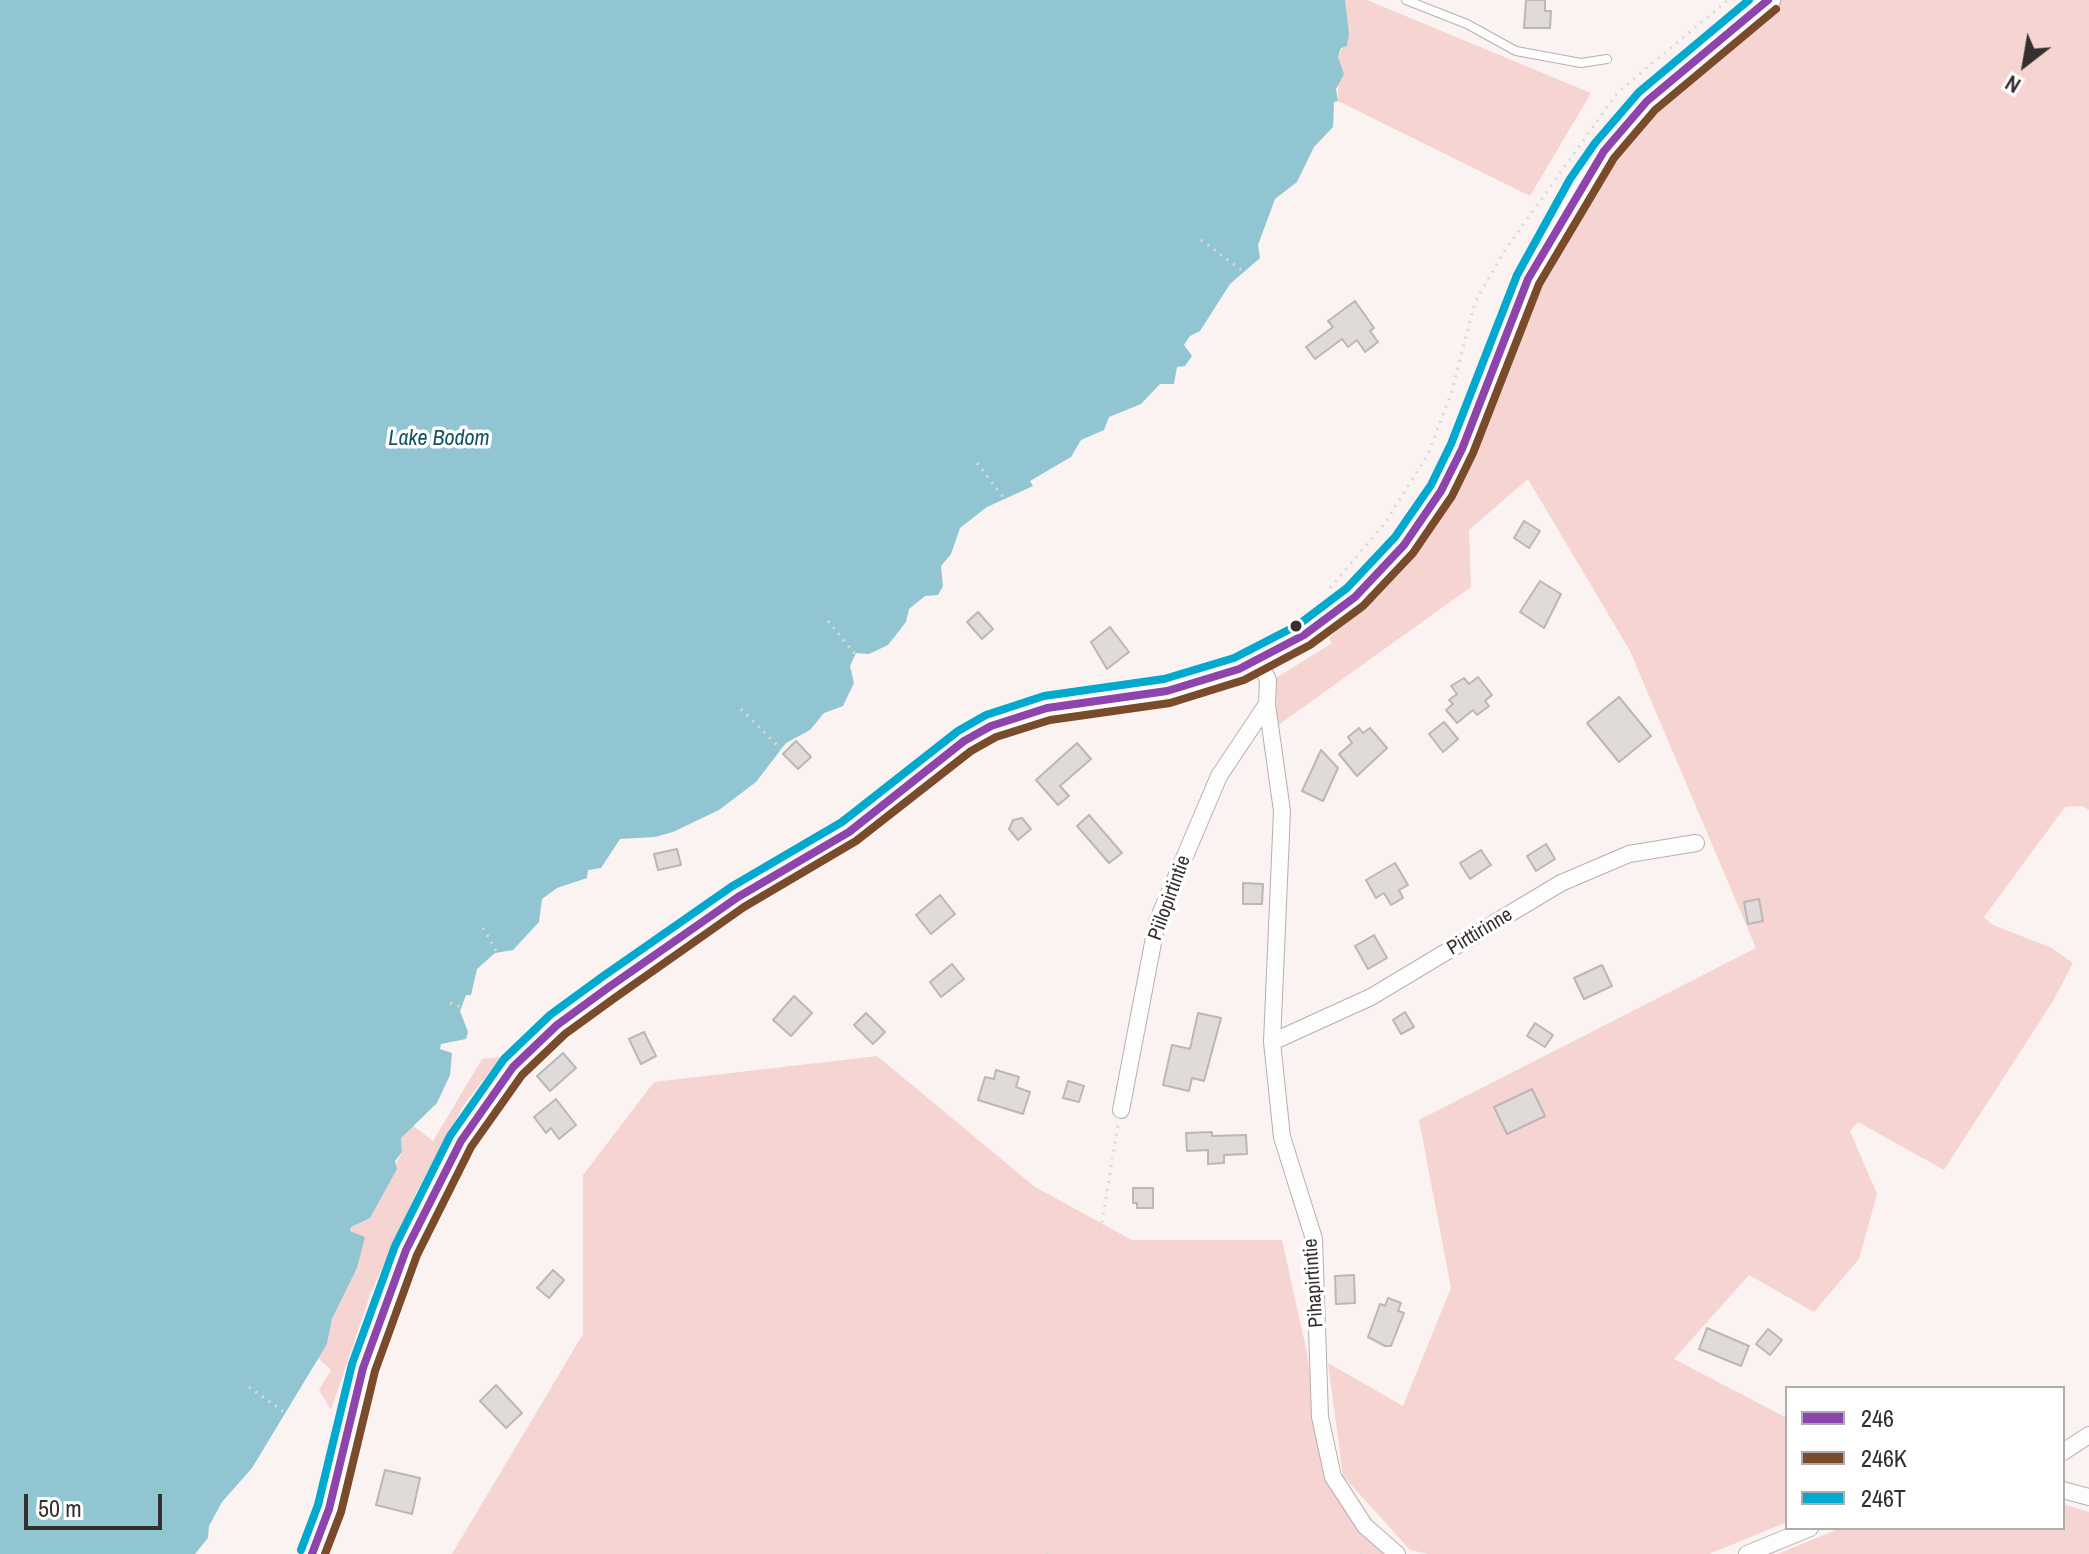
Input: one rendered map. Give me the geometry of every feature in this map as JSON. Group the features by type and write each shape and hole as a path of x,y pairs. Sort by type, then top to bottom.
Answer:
{"main road":[{"path":"312,1554 329,1509 363,1368 406,1250 481,1108 524,1056 557,1025 655,955 738,897 849,832 964,741 991,726 1047,708 1167,691 1258,660 1304,635 1346,604 1404,545 1428,513 1462,449 1528,279 1580,186 1627,120 1768,0"}],"street":[{"name":"Pihapirtintie","path":"1258,660 1268,680 1267,704 1282,811 1272,1042 1282,1137 1314,1239 1320,1417 1333,1477 1365,1526 1397,1554"},
{"name":"Piilopirtintie","path":"1121,1110 1157,922 1219,776 1267,704"},
{"name":"Pirttirinne","path":"1272,1042 1371,997 1561,883 1629,854 1696,843"},
{"path":"2065,1451 2089,1435"},
{"path":"2065,1491 2089,1497"},
{"path":"1747,1554 1805,1530"}],"lane":[{"path":"1406,0 1467,24 1516,51 1581,63 1607,59"}],"path":[{"path":"1201,240 1243,271"},
{"path":"977,463 1006,501"},
{"path":"828,621 855,654"},
{"path":"741,709 781,749"},
{"path":"483,928 497,952"},
{"path":"450,1003 461,1007"},
{"path":"1047,1554 1121,1110"},
{"path":"249,1387 285,1413"}],"shaded area":[{"path":"1345,0 1367,0 1591,93 1530,196 1338,101 1338,58 1349,33"},
{"path":"1780,0 2089,0 2089,810 2082,806 2065,807 1984,917 1993,925 2052,948 2073,963 2053,1001 1944,1170 1858,1122 1850,1131 1877,1194 1859,1259 1814,1312 1749,1275 1674,1359 1785,1417 1785,1523 1709,1554 1429,1554 1410,1550 1343,1476 1328,1363 1403,1406 1451,1288 1419,1120 1756,948 1630,651 1528,479 1469,530 1471,587 1277,726 1276,678 1332,643 1329,638 1391,577 1427,530 1533,291 1573,215 1643,113"},
{"path":"877,1056 1035,1187 1132,1240 1282,1240 1307,1353 1325,1477 1359,1529 1387,1554 452,1554 583,1334 583,1175 654,1082"},
{"path":"501,1057 464,1105 418,1189 370,1295 331,1410 319,1390 331,1370 318,1358 327,1344 332,1319 357,1268 364,1237 350,1231 351,1227 370,1218 402,1152 401,1138 412,1125 433,1141 482,1059"},
{"path":"2065,1505 2089,1512 2089,1554 1777,1554 1836,1530 2065,1530"}],"water":[{"name":"Lake Bodom","path":"0,0 1345,0 1349,33 1347,46 1341,48 1338,57 1344,74 1336,89 1338,101 1334,102 1333,127 1314,147 1297,182 1275,199 1258,245 1260,258 1230,284 1200,331 1190,336 1184,345 1192,356 1185,366 1177,367 1174,384 1160,384 1141,404 1109,417 1104,430 1081,440 1071,457 1030,481 1033,486 987,507 960,528 951,554 941,566 943,586 938,595 925,596 909,609 906,622 888,645 869,654 856,653 850,666 854,683 843,706 824,713 810,730 786,743 756,782 719,810 673,832 655,837 620,839 601,868 588,870 587,878 557,888 542,899 539,922 513,950 495,953 477,969 471,995 466,995 460,1011 468,1032 466,1039 441,1044 440,1049 452,1053 450,1075 437,1103 401,1138 402,1152 395,1161 397,1169 370,1218 351,1227 350,1231 365,1237 357,1268 332,1319 327,1344 252,1468 222,1502 209,1526 208,1538 195,1554 0,1554"}],"building":[{"path":"1526,0 1545,0 1545,11 1551,11 1550,28 1524,28"},
{"path":"1355,301 1374,328 1370,331 1378,342 1365,352 1357,340 1348,347 1342,339 1315,359 1306,347 1333,327 1328,321"},
{"path":"1524,521 1540,531 1529,548 1514,538"},
{"path":"1540,581 1561,594 1544,628 1520,612"},
{"path":"978,612 993,629 982,639 967,622"},
{"path":"1110,627 1129,652 1107,669 1091,642"},
{"path":"1478,677 1492,695 1485,701 1489,706 1477,715 1473,710 1457,723 1446,710 1453,704 1449,700 1457,694 1451,686 1464,678 1469,684"},
{"path":"1619,697 1651,736 1619,762 1587,723"},
{"path":"1444,722 1458,739 1443,752 1429,734"},
{"path":"1359,728 1363,733 1370,728 1387,748 1357,776 1339,754 1352,743 1348,737"},
{"path":"796,741 811,757 798,769 783,754"},
{"path":"1077,743 1091,759 1060,786 1069,796 1058,805 1036,780"},
{"path":"1321,750 1338,768 1323,801 1302,791"},
{"path":"1089,815 1122,853 1109,863 1077,826"},
{"path":"1022,818 1031,829 1018,840 1009,829 1013,820"},
{"path":"1546,844 1555,859 1536,871 1527,856"},
{"path":"677,849 681,865 658,870 654,854"},
{"path":"1481,850 1491,865 1470,879 1460,863"},
{"path":"1395,863 1408,885 1399,890 1403,898 1391,905 1384,893 1376,898 1366,880"},
{"path":"1243,883 1263,884 1262,904 1243,904"},
{"path":"940,895 955,914 931,934 916,915"},
{"path":"1759,899 1763,921 1748,924 1744,902"},
{"path":"1374,935 1387,958 1368,969 1355,946"},
{"path":"952,964 964,979 941,997 930,982"},
{"path":"1602,965 1612,986 1584,999 1574,978"},
{"path":"794,996 812,1013 791,1036 773,1020"},
{"path":"1405,1012 1414,1027 1401,1034 1393,1020"},
{"path":"866,1013 885,1032 873,1044 854,1025"},
{"path":"1198,1013 1221,1018 1204,1081 1192,1078 1189,1091 1163,1085 1172,1045 1190,1049"},
{"path":"1535,1023 1553,1035 1545,1047 1527,1036"},
{"path":"644,1032 656,1056 641,1064 629,1039"},
{"path":"563,1053 576,1068 550,1091 537,1076"},
{"path":"996,1070 1019,1077 1016,1087 1030,1092 1023,1114 978,1100 985,1077 994,1079"},
{"path":"1068,1081 1084,1086 1079,1102 1063,1098"},
{"path":"1532,1089 1545,1116 1507,1134 1494,1107"},
{"path":"556,1099 576,1125 559,1139 551,1128 546,1133 534,1117"},
{"path":"1212,1132 1212,1136 1246,1135 1247,1154 1224,1155 1224,1163 1208,1164 1208,1150 1187,1151 1186,1133"},
{"path":"1133,1188 1153,1188 1153,1208 1137,1208 1137,1203 1133,1203"},
{"path":"553,1270 564,1280 549,1298 537,1288"},
{"path":"1354,1275 1355,1303 1336,1304 1335,1276"},
{"path":"1388,1298 1401,1303 1398,1311 1404,1313 1391,1346 1385,1346 1368,1337 1380,1304 1385,1306"},
{"path":"1707,1328 1749,1346 1741,1366 1699,1349"},
{"path":"1768,1329 1782,1340 1770,1355 1756,1344"},
{"path":"496,1385 522,1413 506,1428 480,1401"},
{"path":"385,1470 420,1478 412,1514 376,1505"}],"transit line":[{"name":"246T","path":"301,1550 318,1505 352,1364 395,1246 450,1136 504,1059 550,1015 602,977 731,887 842,822 958,731 986,715 1044,696 1164,679 1234,658 1298,625 1347,588 1395,537 1431,485 1451,444 1517,275 1570,179 1595,143 1639,92 1749,0"},
{"name":"246","path":"312,1554 329,1509 363,1368 406,1250 461,1141 513,1067 557,1025 609,987 738,897 849,832 964,741 991,726 1047,708 1167,691 1239,669 1304,635 1355,597 1404,545 1441,491 1462,449 1528,279 1604,151 1647,101 1768,0"},
{"name":"246K","path":"325,1554 341,1512 375,1371 417,1255 471,1147 522,1075 565,1034 616,997 744,907 856,841 971,751 996,737 1050,720 1170,703 1244,680 1310,645 1363,606 1413,553 1452,496 1473,453 1539,284 1614,158 1655,110 1776,9"}]}
